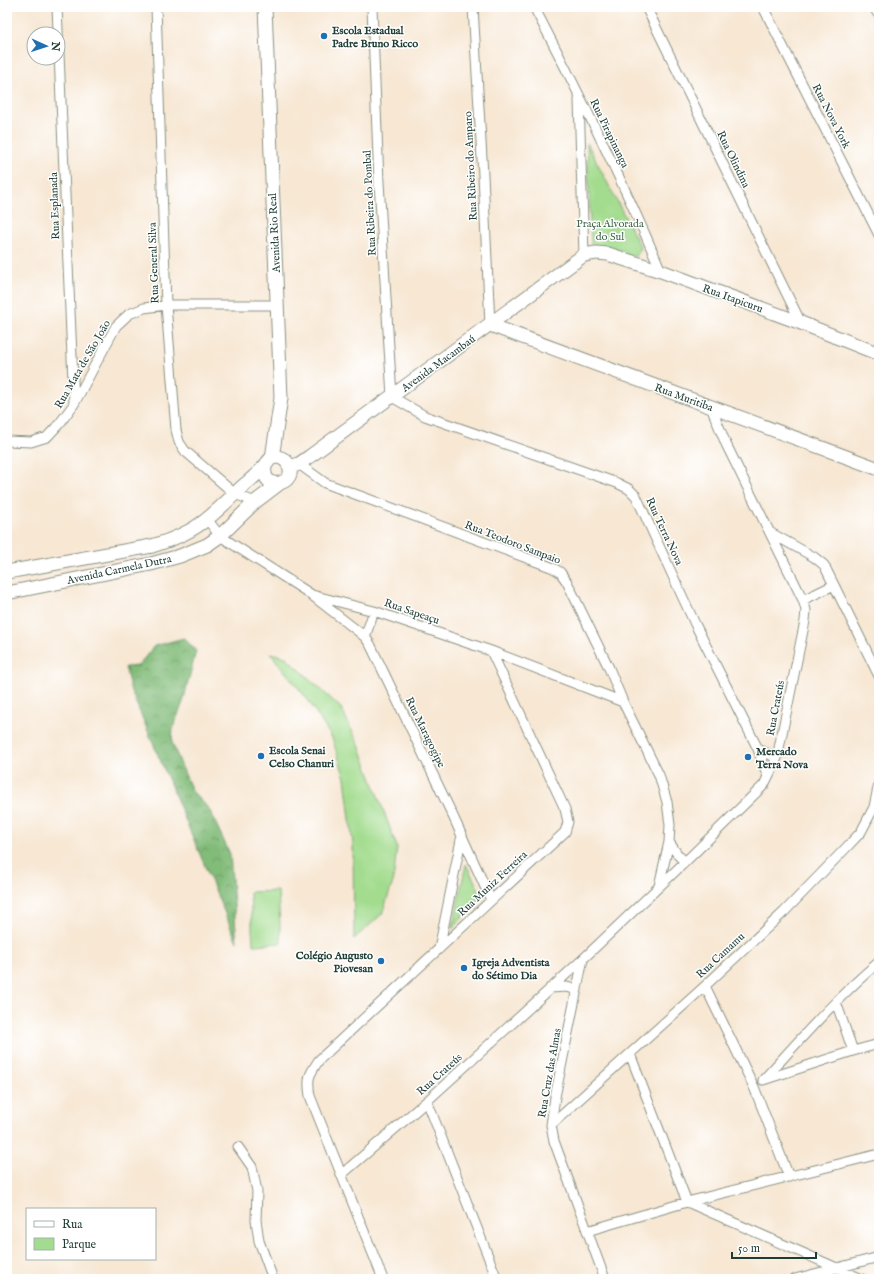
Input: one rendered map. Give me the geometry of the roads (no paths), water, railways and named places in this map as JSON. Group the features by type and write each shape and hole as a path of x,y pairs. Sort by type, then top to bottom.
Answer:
{"street":[{"name":"Rua Esplanada","path":"57,7 74,404"},
{"name":"Rua General Silva","path":"156,7 166,305 176,430 179,442 185,451 234,494"},
{"name":"Avenida Rio Real","path":"265,7 281,398 269,462"},
{"name":"Rua Ribeira do Pombal","path":"372,7 379,182 392,397"},
{"name":"Rua Ribeiro do Amparo","path":"473,7 484,175 490,325"},
{"name":"Rua Pirapinanga","path":"534,7 642,227 661,271"},
{"name":"Rua Olindina","path":"646,7 801,322"},
{"name":"Rua Nova York","path":"763,7 879,235"},
{"path":"876,7 879,12"},
{"path":"579,97 584,255"},
{"name":"Rua Itapicuru","path":"584,255 596,253 608,254 661,271 801,322 879,354"},
{"name":"Avenida Macambaú","path":"294,465 392,397 584,255"},
{"name":"Rua Mata de São João","path":"7,441 31,442 47,437 74,404 116,326 129,314 144,308 166,305 278,305"},
{"name":"Rua Muritiba","path":"490,325 879,468"},
{"name":"Rua Terra Nova","path":"392,397 425,416 617,483 628,489 636,496 695,624 758,749 768,777"},
{"name":"Rua Crateús","path":"341,1175 427,1101 583,959 764,785 768,777 777,758 806,610 803,600 726,444 711,407"},
{"path":"278,457 294,465 288,478 280,483 269,481 264,472 269,462 278,457"},
{"name":"Avenida Carmela Dutra","path":"7,572 152,546 172,540 207,520 269,462"},
{"name":"Rua Teodoro Sampaio","path":"294,465 325,483 551,567 560,572 567,582 609,668 623,702 659,775 667,802 670,825 669,842 659,886"},
{"name":"Avenida Carmela Dutra","path":"7,593 165,561 207,545 220,536 255,502 280,483"},
{"path":"234,494 255,502"},
{"name":"Rua Sapeaçu","path":"207,520 220,536 312,595 374,611 491,651 623,702"},
{"path":"770,533 824,564 879,676"},
{"path":"803,600 834,585"},
{"name":"Rua Maragogipe","path":"312,595 365,637 374,651 462,835 491,900"},
{"path":"365,637 374,611"},
{"name":"Rua Muniz Ferreira","path":"383,1279 310,1096 308,1083 310,1073 319,1060 565,832 568,822 565,809 491,651"},
{"path":"758,749 777,758"},
{"name":"Rua Camamu","path":"551,1125 706,986 784,912 861,832 874,807 879,783"},
{"path":"439,949 462,835"},
{"path":"669,842 685,862"},
{"name":"Rua Cruz das Almas","path":"583,959 555,1097 551,1125 554,1141 605,1279"},
{"path":"754,1087 763,1080 836,1002 862,976 879,962"},
{"path":"706,986 754,1087 789,1177"},
{"path":"550,988 567,987 577,990"},
{"path":"836,1002 853,1051"},
{"path":"763,1080 879,1044"},
{"path":"630,1054 687,1202 836,1269 862,1279"},
{"path":"427,1101 497,1279"},
{"path":"238,1147 252,1167 257,1191 256,1220 259,1241 273,1279"},
{"path":"587,1231 687,1202 879,1154"},
{"path":"795,1279 879,1257"}],"place":[{"name":"Escola Estadual Padre Bruno Ricco","path":"324,36"},
{"name":"Escola Senai Celso Chanuri","path":"261,756"},
{"name":"Mercado Terra Nova","path":"748,757"},
{"name":"Colégio Augusto Piovesan","path":"381,961"},
{"name":"Igreja Adventista do Sétimo Dia","path":"464,968"}],"park label":[{"name":"Praça Alvorada do Sul","path":"610,229"}]}
